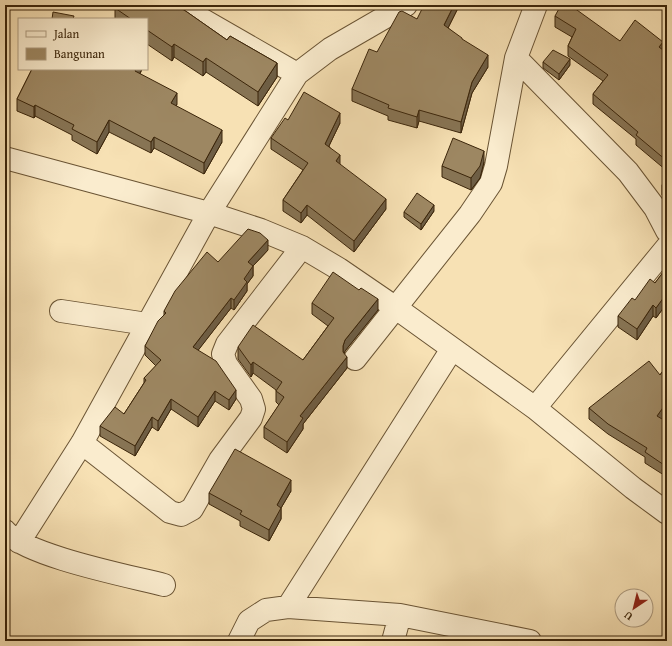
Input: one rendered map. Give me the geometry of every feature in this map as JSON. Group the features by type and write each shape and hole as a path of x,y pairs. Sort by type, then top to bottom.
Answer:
{"street":[{"path":"177,5 297,74"},
{"path":"164,585 80,564 12,536 82,443 209,213 297,74 330,49 406,5"},
{"path":"355,359 470,214 491,183 496,166 516,58 536,5"},
{"path":"516,58 628,172 655,208 667,231"},
{"path":"5,157 209,213 261,230 302,247 340,269 535,408 633,488 667,513"},
{"path":"82,443 170,512 182,515 192,509 220,460 251,418 254,409 251,399 226,364 223,354 227,344 302,247"},
{"path":"535,408 667,247"},
{"path":"61,311 147,324"},
{"path":"288,607 452,349"},
{"path":"239,641 249,621 266,610 288,607 400,614 530,641"},
{"path":"393,641 400,614"}],"building":[{"path":"117,5 176,5 227,40 230,36 277,63 258,92 206,58 203,62 174,44 172,47 148,31 148,18 130,18 115,8"},
{"path":"424,5 454,5 444,25 462,39 488,55 472,82 461,122 419,110 417,117 388,108 389,105 352,89 369,49 377,52 399,12 402,11 417,19"},
{"path":"561,5 570,5 620,41 635,20 663,42 659,47 667,53 667,161 636,135 638,132 593,94 608,75 568,46 576,29 555,16"},
{"path":"53,12 74,16 73,18 52,18"},
{"path":"553,50 570,59 559,74 543,62"},
{"path":"32,70 136,70 177,93 171,103 222,130 204,163 154,137 151,142 109,120 97,142 72,129 74,125 35,105 34,107 17,99"},
{"path":"304,92 340,113 325,144 340,155 336,161 386,199 354,241 307,205 301,213 283,200 308,163 271,138 285,118 288,120"},
{"path":"453,138 484,151 480,166 471,178 442,166"},
{"path":"667,179 667,188 662,185"},
{"path":"417,193 434,205 421,224 404,212"},
{"path":"248,229 260,233 268,240 248,262 253,266 244,279 247,282 234,300 231,298 193,347 216,361 236,390 229,400 215,391 198,417 171,399 158,421 152,417 135,446 100,426 115,407 124,414 146,380 144,378 161,360 145,346 158,321 166,313 164,311 175,291 207,252 218,262"},
{"path":"667,267 667,293 656,308 653,305 637,329 618,316 632,298 635,300 650,279 655,283"},
{"path":"333,272 359,290 361,288 378,299 345,340 343,352 347,357 300,416 303,418 287,442 264,427 284,397 276,391 282,382 253,362 251,365 238,347 253,325 303,360 334,318 312,303"},
{"path":"649,361 660,375 667,365 667,402 657,416 667,422 667,467 645,452 647,448 608,424 589,408"},
{"path":"235,449 291,480 277,505 281,508 269,530 240,514 242,511 209,493"}]}
